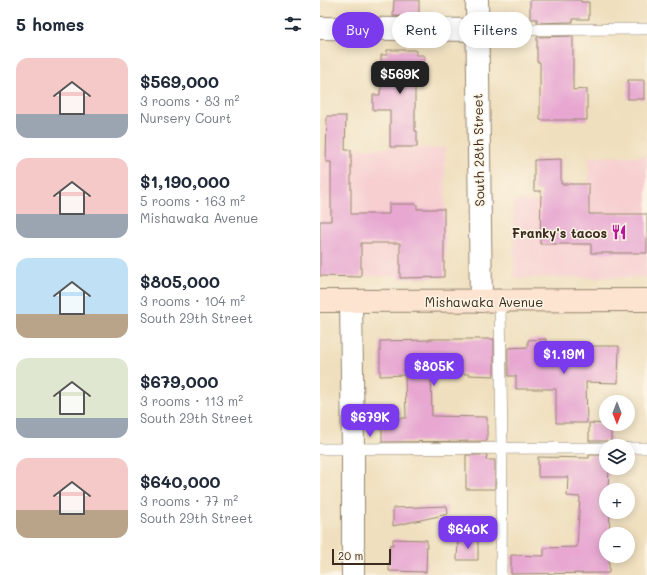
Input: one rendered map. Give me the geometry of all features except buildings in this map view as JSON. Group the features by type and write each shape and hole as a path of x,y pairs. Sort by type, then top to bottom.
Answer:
{"main road":[{"name":"Mishawaka Avenue","path":"320,301 647,300"}],"street":[{"name":"South 28th Street","path":"477,0 477,12"},
{"path":"320,28 459,30"},
{"name":"South 28th Street","path":"478,48 491,301"},
{"path":"351,301 353,575"}],"lane":[{"path":"532,30 647,29"},
{"path":"491,301 502,448 501,575"},
{"path":"320,449 599,448"},
{"path":"635,448 647,448"}],"shaded area":[{"path":"323,148 445,148 446,277 320,276 320,164 323,164"},
{"path":"647,156 647,277 514,278 513,201 589,200 589,157"}],"place":[{"name":"Franky's tacos","path":"619,232"}]}
